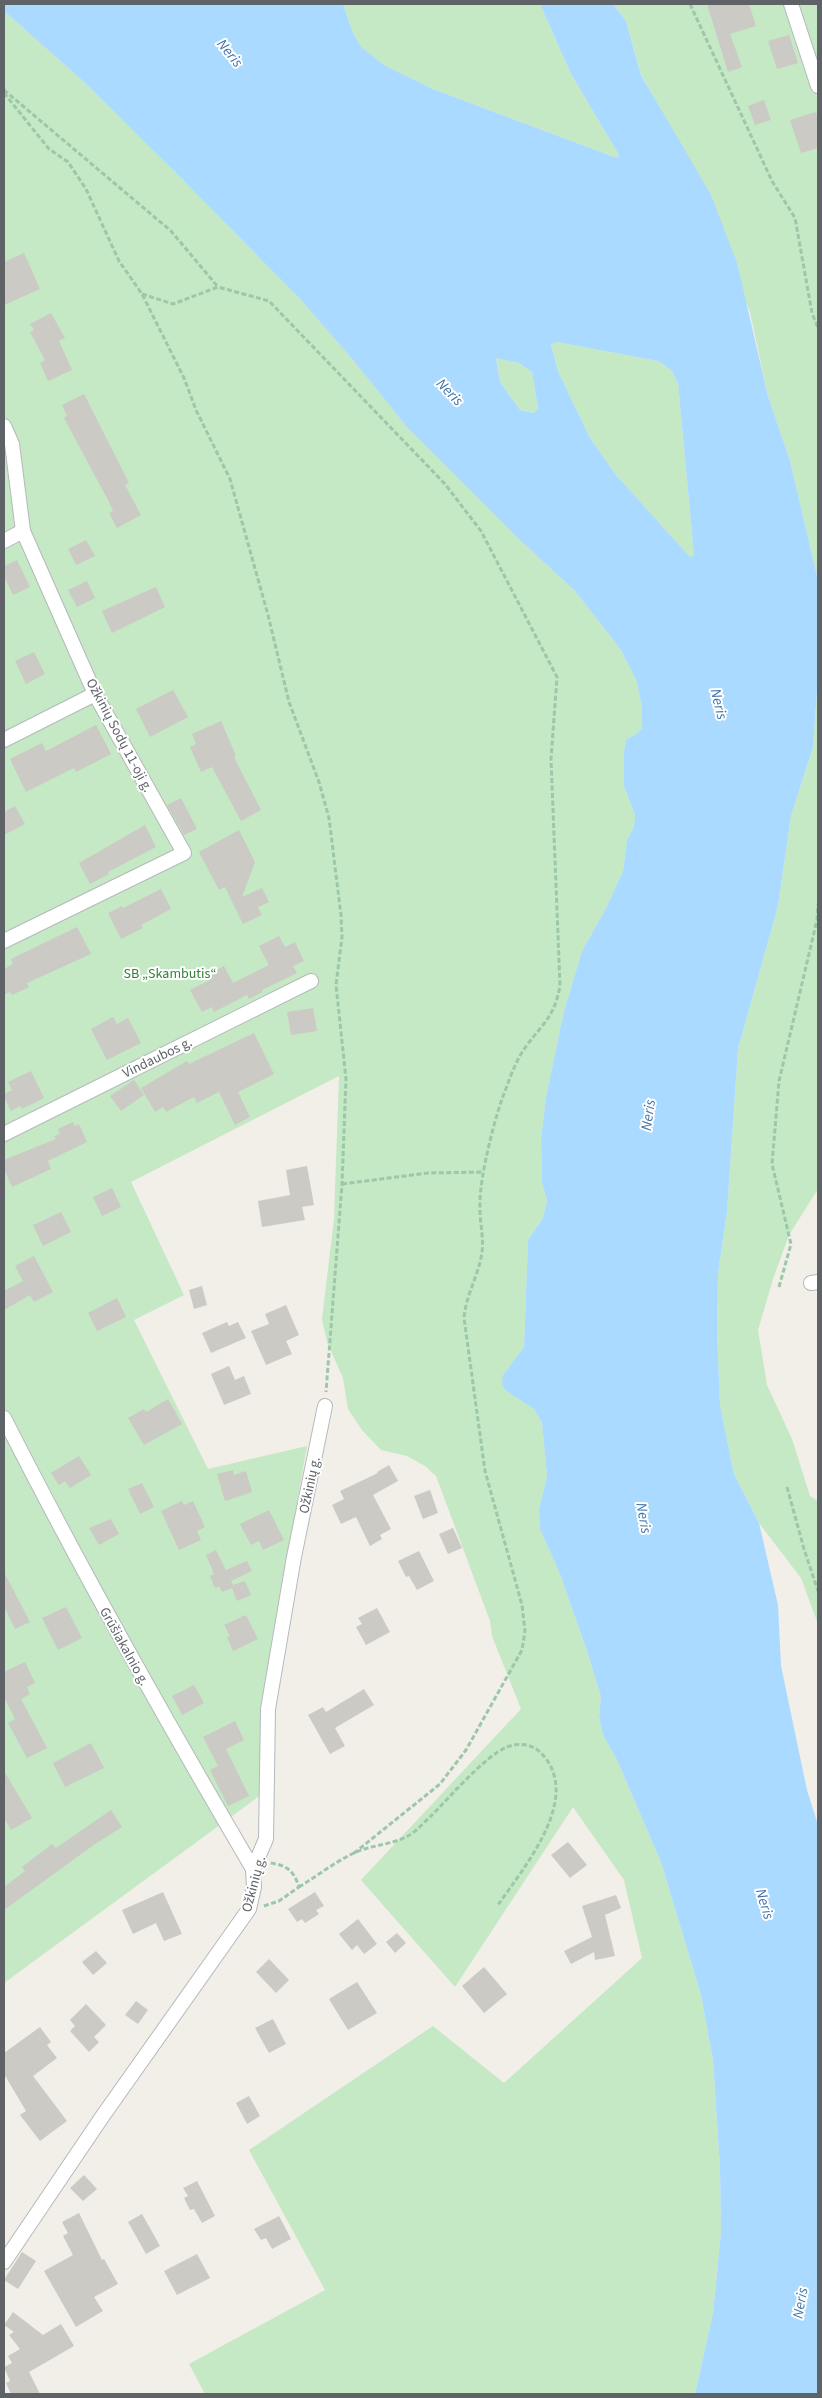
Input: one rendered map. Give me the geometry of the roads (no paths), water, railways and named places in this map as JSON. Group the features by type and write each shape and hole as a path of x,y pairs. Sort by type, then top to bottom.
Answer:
{"street":[{"path":"791,4 818,86"},
{"name":"Ožkinių Sodų 11-oji g.","path":"4,426 12,444 23,531 95,694 184,853 4,940"},
{"path":"4,541 23,531"},
{"path":"4,740 95,694"},
{"name":"Vindaubos g.","path":"4,1134 311,981"},
{"name":"Ožkinių g.","path":"4,2262 102,2117 249,1909 254,1888 254,1869 266,1839 268,1709 294,1557 325,1406"},
{"name":"Grūšiakalnio g.","path":"4,1418 52,1512 176,1740 254,1869"}],"water":[{"name":"Neris","path":"4,4 343,4 353,33 361,47 384,65 433,89 617,158 619,155 571,74 540,4 613,4 626,21 641,75 711,195 737,263 768,396 790,461 818,580 818,677 813,747 791,816 778,906 738,1049 727,1212 718,1273 717,1333 720,1405 734,1474 759,1523 778,1605 781,1666 807,1790 818,1825 818,2394 695,2394 713,2313 721,2232 720,2168 713,2060 701,1995 661,1862 617,1760 603,1735 599,1716 601,1697 587,1651 560,1574 540,1529 539,1510 547,1476 542,1423 534,1409 506,1391 502,1384 503,1375 524,1347 528,1240 543,1218 547,1200 542,1183 541,1140 546,1097 563,1015 582,951 605,910 623,871 627,840 634,827 635,815 624,786 624,751 626,740 642,729 642,708 637,682 621,650 575,591 522,542 406,426 353,360 300,299 83,81 4,11","holes":["557,342 658,361 671,370 678,383 694,555 690,557 616,475 590,438 558,371 551,344","496,358 519,363 532,372 538,409 534,413 520,410 500,382"]}],"park label":[{"name":"SB „Skambutis“","path":"170,973"}]}
